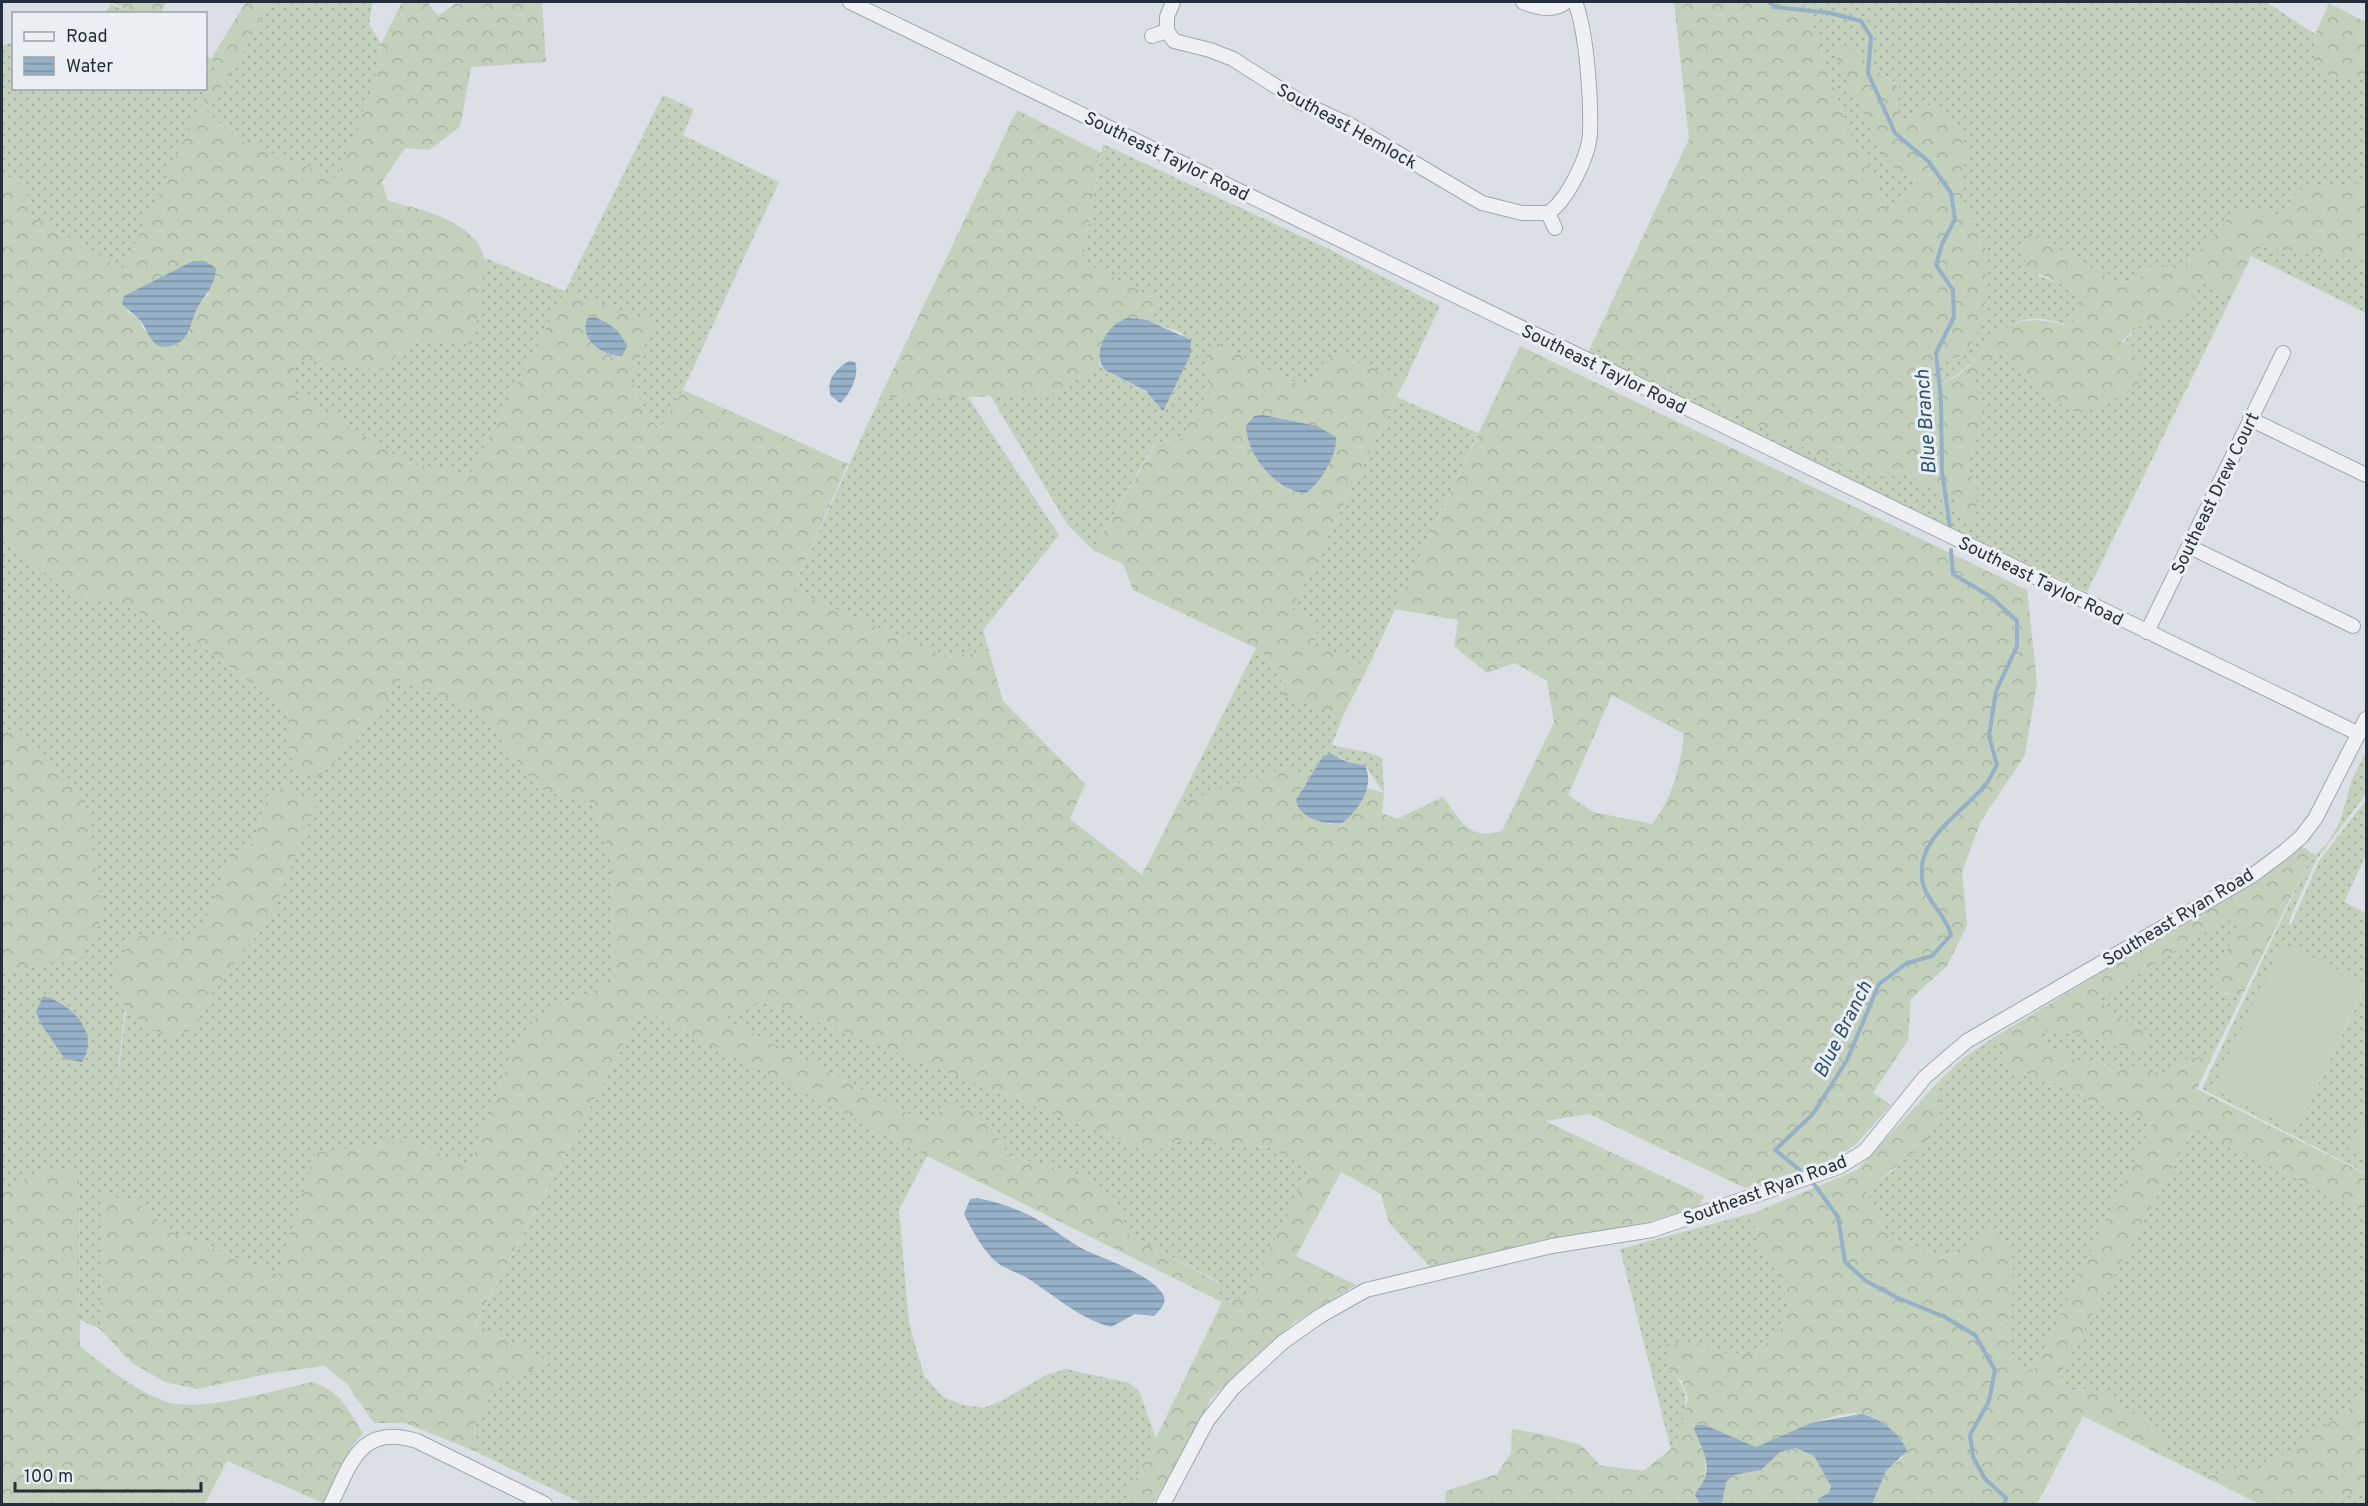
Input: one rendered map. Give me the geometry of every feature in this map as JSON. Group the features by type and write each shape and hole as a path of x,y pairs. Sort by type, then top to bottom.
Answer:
{"street":[{"name":"Southeast Taylor Road","path":"850,2 2359,734"},
{"path":"1152,36 1167,31 1167,18 1173,2"},
{"path":"1523,2 1536,7 1559,7 1566,2"},
{"path":"1555,228 1548,213 1559,206 1567,195 1590,135 1584,26 1575,2"},
{"name":"Southeast Hemlock","path":"1167,31 1174,41 1210,50 1233,59 1302,103 1350,125 1482,203 1522,213 1548,213"},
{"name":"Southeast Drew Court","path":"2147,632 2283,353"},
{"path":"2250,419 2367,475"},
{"path":"2190,547 2353,626"},
{"name":"Southeast Ryan Road","path":"1163,1504 1208,1421 1233,1388 1283,1342 1320,1316 1366,1290 1552,1246 1652,1230 1839,1167 1865,1152 1925,1077 1967,1041 2253,875 2285,851 2301,837 2315,819 2367,719"},
{"path":"331,1504 357,1451 375,1439 393,1436 417,1441 545,1504"}],"green space":[{"path":"111,2 166,2 161,12 131,12"},
{"path":"246,2 272,2 207,112 236,139 336,178 374,85 381,44 402,2 427,2 438,16 454,4 542,2 546,62 471,67 460,127 429,150 405,148 382,182 388,201 445,218 470,234 479,245 484,264 473,345 413,338 382,371 294,359 293,391 407,463 470,474 565,291 654,322 631,380 647,417 660,428 683,390 848,464 792,590 945,657 989,651 1003,701 1085,784 1070,819 1142,875 1178,804 1287,767 1311,777 1301,790 1303,813 1331,825 1361,803 1367,788 1384,793 1382,813 1397,819 1443,797 1461,821 1473,831 1490,833 1502,831 1554,722 1547,681 1515,663 1487,673 1454,646 1458,620 1395,609 1520,346 2027,590 2037,682 2025,755 1981,821 1962,872 1967,925 1947,966 1911,999 1908,1040 1873,1093 1891,1105 1855,1145 1832,1160 1745,1188 1589,1114 1545,1121 1704,1196 1699,1206 1636,1226 1430,1267 1389,1223 1381,1194 1341,1172 1296,1256 1356,1285 1295,1322 1211,1399 1153,1504 1124,1504 1222,1302 1245,1298 1310,1170 1270,1147 1180,1140 1153,1152 764,1001 723,1018 930,1125 947,1102 985,1117 1009,1156 1083,1176 1115,1199 1129,1235 1219,1283 1214,1298 927,1156 642,1009 475,1324 551,1361 498,1384 474,1426 477,1452 405,1423 374,1423 347,1384 325,1366 272,1373 197,1389 165,1382 132,1363 100,1329 104,1196 133,1200 173,1233 278,1274 315,1153 406,1140 470,1165 512,1053 537,1016 615,981 610,853 592,803 539,789 480,712 400,680 358,739 317,779 293,769 287,710 187,635 107,598 73,597 2,535 2,173 25,187 31,216 123,269 219,66 211,59","holes":["131,293 210,293 198,305 185,338 144,330 139,319 128,312 124,296","1612,695 1684,734 1674,782 1652,824 1593,812 1568,795"]},
{"path":"272,2 373,2 369,24 381,44 374,85 336,179 236,139 207,112"},
{"path":"1674,2 1804,2 1850,134 1873,173 1890,214 1920,179 1901,174 1886,162 1836,56 1836,39 1899,87 1896,106 1902,119 1909,120 1917,106 1931,105 1959,129 1966,151 1961,179 1963,203 1987,251 1985,315 1973,342 1960,356 1928,368 1924,378 1931,386 1952,379 1967,368 2004,330 2020,322 2041,320 2071,327 2081,297 2064,285 2035,272 2025,263 2025,246 2030,233 2116,282 2136,281 2150,267 2178,268 2194,257 2234,212 2262,210 2278,217 2299,190 2366,182 2366,261 2261,247 2251,256 2232,296 2203,283 2184,312 2164,323 2140,325 2121,342 2142,363 2137,385 2097,408 2083,412 2074,411 2052,398 2000,353 1973,380 1985,412 1976,441 1964,459 1977,487 1976,521 1970,527 1955,506 1953,493 1938,492 1928,488 1910,470 1887,478 1859,474 1591,346 1689,139"},
{"path":"1804,2 2266,2 2315,34 2314,62 2329,76 2366,79 2366,182 2299,190 2278,217 2262,210 2178,268 2150,267 2136,281 2116,282 2030,233 2038,276 2060,283 2081,297 2071,327 2044,319 2023,320 2006,328 1966,367 1950,379 1930,386 1924,378 1928,368 1960,356 1987,251 1963,203 1961,179 1966,151 1959,129 1931,105 1909,120 1902,119 1896,106 1899,86 1836,40 1901,174 1920,179 1890,215 1873,173 1850,134"},
{"path":"2329,3 2366,22 2366,79 2329,76 2314,62 2315,34"},
{"path":"111,4 131,12 105,12"},
{"path":"12,42 12,90 207,90 207,56 220,65 123,269 31,216 25,187 2,173 2,46"},
{"path":"663,95 694,109 683,135 779,182 683,390 661,428 647,417 631,380 565,291"},
{"path":"1017,110 1101,153 1082,261 1157,300 1147,320 1120,320 1099,359 1100,365 1054,393 907,400 881,395"},
{"path":"1103,144 1331,250 1440,306 1405,380 1330,353 1309,389 1266,369 1214,391 1197,408 1184,438 1155,443 1093,550 1067,524 990,395 1054,393 1100,365 1105,370 1165,402 1190,356 1182,333 1147,320 1157,300 1082,261"},
{"path":"2261,247 2366,261 2366,313 2251,256"},
{"path":"485,258 565,291 470,474 407,463 292,391 293,358 382,371 413,338 473,345"},
{"path":"2203,282 2232,296 2087,592 1587,355 1591,346 1887,478 1910,470 1922,484 1977,487 1964,459 1976,441 1985,412 1972,380 2000,352 2063,405 2140,325 2153,324 2178,314"},
{"path":"1216,343 1308,389 1330,352 1405,380 1292,610 1320,625 1313,645 1368,667 1342,718 1281,694 1282,671 1256,648 1133,590 1123,564 1093,550 1156,443 1184,438 1191,416 1211,390 1205,348","holes":["1263,415 1337,443 1312,488 1295,486 1272,477 1264,469 1254,449 1250,419"]},
{"path":"881,395 907,400 967,396 1059,535 983,630 989,651 945,657 792,590"},
{"path":"1397,397 1478,433 1368,667 1312,645 1292,610"},
{"path":"2,535 73,597 107,598 187,635 287,710 293,769 358,739 400,680 480,712 539,789 592,803 610,853 615,981 537,1016 512,1053 470,1165 406,1140 293,1233 278,1274 173,1233 133,1200 104,1196 100,1329 80,1320 79,1173 40,1171 2,1191 2,973 81,958 38,751 2,725","holes":["268,795 269,920 210,995 194,1030 166,1037 126,1012 114,1106 125,1008 208,915 231,855 252,844","54,999 68,1008 77,1018 84,1030 87,1047"]},
{"path":"1256,648 1282,671 1281,694 1342,718 1332,745 1382,758 1384,793 1365,765 1347,762 1340,757 1317,765 1311,777 1287,767 1178,804"},
{"path":"2,725 38,751 85,801 103,916 81,958 2,973"},
{"path":"2366,752 2366,794 2316,860 2288,923 2291,925 2319,861 2366,800 2366,855 2344,902 2366,913 2366,984 2283,943 2296,1130 2366,985 2366,1114 2349,1150 2366,1158 2366,1173 2202,1089 2308,863 2328,842 2340,822 2352,779"},
{"path":"286,785 316,805 269,920 210,995 194,1030 166,1037 126,1012 114,975 132,934 183,941 208,915 231,855 252,844 268,795"},
{"path":"2301,846 2315,855 2308,863 2242,996 2229,994 2222,990 2215,978 2238,925 2226,919 2101,998 2108,1013 2137,1023 2146,1030 2147,1042 2143,1051 2056,1029 2042,1032 2037,1040 2076,1060 2167,1074 2187,1060 2212,1057 2197,1089 2366,1174 2366,1213 2194,1128 2060,1375 2069,1388 2077,1391 2092,1390 2106,1396 2122,1405 2160,1434 2165,1445 2163,1456 2083,1416 2037,1504 1872,1504 1886,1471 1903,1457 1902,1440 1877,1419 1855,1413 1826,1418 1756,1447 1705,1425 1694,1429 1705,1460 1704,1482 1698,1493 1700,1504 1445,1504 1446,1491 1497,1474 1511,1453 1512,1429 1542,1434 1581,1445 1600,1465 1643,1471 1676,1445 1688,1398 1682,1381 1668,1368 1667,1344 1693,1342 1725,1353 1754,1353 1780,1332 1788,1304 1779,1271 1759,1252 1753,1213 1857,1170 1937,1083 1941,1110 1925,1145 1865,1190 1893,1241 1945,1256 1966,1251 1990,1227 2011,1250 2014,1282 2007,1324 2014,1366 2033,1372 2153,1122 2093,1103 2067,1087 2018,1071 2004,1057 1996,1036 2273,869"},
{"path":"2226,919 2238,925 2232,940 2225,994 2242,996 2212,1057 2187,1060 2167,1074 2076,1060 2037,1040 2042,1032 2056,1029 2143,1051 2137,1023 2108,1013 2101,998"},
{"path":"2283,943 2366,984 2296,1130 2212,1089"},
{"path":"764,1001 1153,1152 1180,1140 1270,1147 1311,1170 1245,1298 1222,1302 1214,1298 1219,1282 1129,1235 1115,1199 1083,1176 1009,1156 984,1117 930,1125 723,1018"},
{"path":"642,1009 927,1156 899,1210 909,1323 924,1376 943,1397 964,1405 984,1408 1048,1374 1066,1369 1129,1383 1139,1391 1156,1438 1124,1504 583,1504 477,1452 474,1426 498,1384 550,1361 475,1325"},
{"path":"1996,1036 2004,1057 2018,1071 2067,1087 2093,1103 2154,1121 2033,1372 2014,1366 2007,1324 2014,1282 1991,1227 1966,1251 1944,1256 1892,1241 1865,1190 1896,1168 1941,1110 1937,1083 1963,1058"},
{"path":"2366,1114 2366,1158 2349,1150"},
{"path":"2194,1128 2366,1213 2366,1397 2259,1472 2236,1470 2203,1476 2163,1456 2165,1445 2160,1434 2122,1405 2092,1390 2073,1390 2060,1375"},
{"path":"40,1171 79,1173 80,1346 141,1390 164,1401 178,1404 216,1403 312,1382 330,1390 342,1402 363,1433 350,1449 323,1503 227,1461 205,1504 2,1504 2,1191"},
{"path":"1753,1213 1759,1252 1779,1271 1788,1304 1780,1332 1754,1353 1725,1353 1693,1342 1668,1368 1682,1386 1686,1404 1676,1445 1671,1450 1620,1249"},
{"path":"2366,1397 2366,1491 2311,1504 2259,1504 2203,1476 2236,1470 2259,1472"},
{"path":"1796,1448 1814,1456 1831,1486 1817,1502 1818,1504 1722,1504 1726,1482 1734,1475 1751,1472 1780,1452"},
{"path":"2366,1491 2366,1504 2311,1504 2314,1502"}],"water":[{"path":"193,261 205,261 216,268 212,284 197,309 185,338 171,346 159,346 151,339 139,319 122,303 124,296"},
{"path":"593,317 609,325 621,336 627,347 622,356 600,350 590,340 585,327 587,319"},
{"path":"1128,318 1147,320 1191,340 1190,356 1163,411 1146,391 1105,370 1101,363 1101,347 1108,332 1114,325"},
{"path":"849,361 855,362 855,378 850,390 840,403 831,396 829,385 836,371"},
{"path":"1263,415 1317,426 1336,437 1334,452 1327,468 1306,493 1284,486 1265,470 1257,459 1251,448 1246,426 1254,416"},
{"path":"1331,754 1347,762 1365,765 1368,773 1367,790 1364,797 1354,812 1342,823 1321,822 1308,816 1298,807 1296,800 1323,756"},
{"path":"43,996 64,1005 80,1021 88,1040 87,1051 82,1062 65,1059 41,1024 36,1012"},
{"path":"977,1198 1023,1212 1085,1250 1138,1274 1162,1293 1165,1300 1163,1306 1154,1316 1135,1314 1111,1327 1078,1312 1027,1278 1001,1265 989,1255 964,1214 970,1199"},
{"path":"1861,1414 1875,1418 1888,1427 1900,1438 1907,1451 1886,1471 1872,1504 1818,1504 1818,1499 1829,1492 1831,1486 1814,1456 1796,1448 1780,1452 1761,1470 1734,1475 1726,1482 1722,1504 1700,1504 1695,1495 1703,1482 1707,1469 1694,1429 1696,1425 1705,1425 1756,1447 1811,1423"}],"waterway":[{"name":"Blue Branch","path":"1769,2 1775,7 1830,13 1861,21 1871,37 1868,73 1895,133 1929,162 1951,193 1955,219 1942,244 1936,265 1953,290 1954,317 1936,353 1941,400 1942,472 1950,527"},
{"name":"Blue Branch","path":"1800,1170 1775,1150 1813,1114 1847,1060 1879,984 1907,963 1932,956 1951,935 1946,922 1924,887 1922,871 1924,856 1940,830 1985,785 1997,765 1989,736 1996,691 2017,646 2017,621 1991,597 1953,574 1951,550"},
{"name":"Blue Branch","path":"1814,1184 1838,1217 1845,1262 1866,1281 1898,1298 1945,1317 1975,1335 1995,1370 1989,1401 1970,1435 1973,1457 1985,1479 2006,1498 2005,1504"}]}
